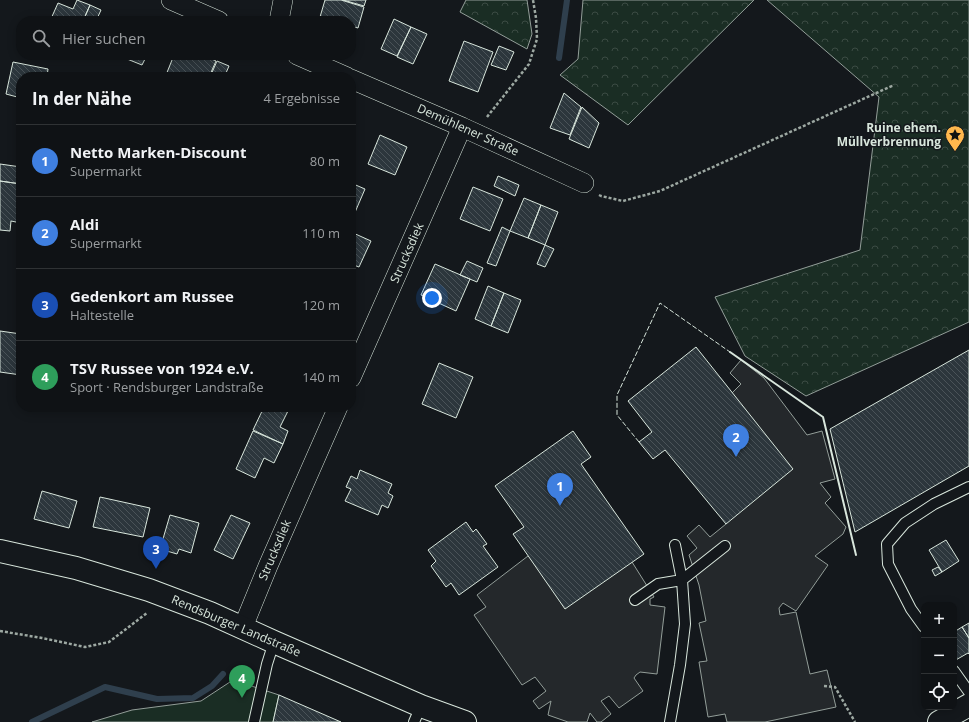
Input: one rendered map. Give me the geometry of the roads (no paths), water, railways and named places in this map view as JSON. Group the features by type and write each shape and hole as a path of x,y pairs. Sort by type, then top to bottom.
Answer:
{"street":[{"path":"170,0 207,16"},
{"path":"279,16 283,0"},
{"path":"308,60 336,72"},
{"name":"Demühlener Straße","path":"356,81 462,127 584,183"},
{"name":"Strucksdiek","path":"356,367 462,127"},
{"name":"Strucksdiek","path":"243,627 268,566 336,412"},
{"name":"Rendsburger Landstraße","path":"0,551 76,568 149,590 243,627 418,714 464,722"},
{"path":"938,722 969,704"}],"lane":[{"path":"921,623 911,609 888,564 887,544 904,523 934,504 969,488"},
{"path":"670,722 686,624 682,580 675,545"},
{"path":"635,600 658,584 682,580 725,546"},
{"path":"254,722 267,664 274,642"},
{"path":"955,674 969,704"}],"waterway":[{"path":"559,58 567,0"},
{"path":"32,722 105,687 157,699 193,698 212,686 223,674"}],"place":[{"name":"Ruine ehem. Müllverbrennung","path":"955,152"},
{"name":"Aldi","path":"736,457"},
{"name":"Netto Marken-Discount","path":"560,506"},
{"name":"Gedenkort am Russee","path":"156,569"},
{"name":"TSV Russee von 1924 e.V.","path":"242,698"}]}
